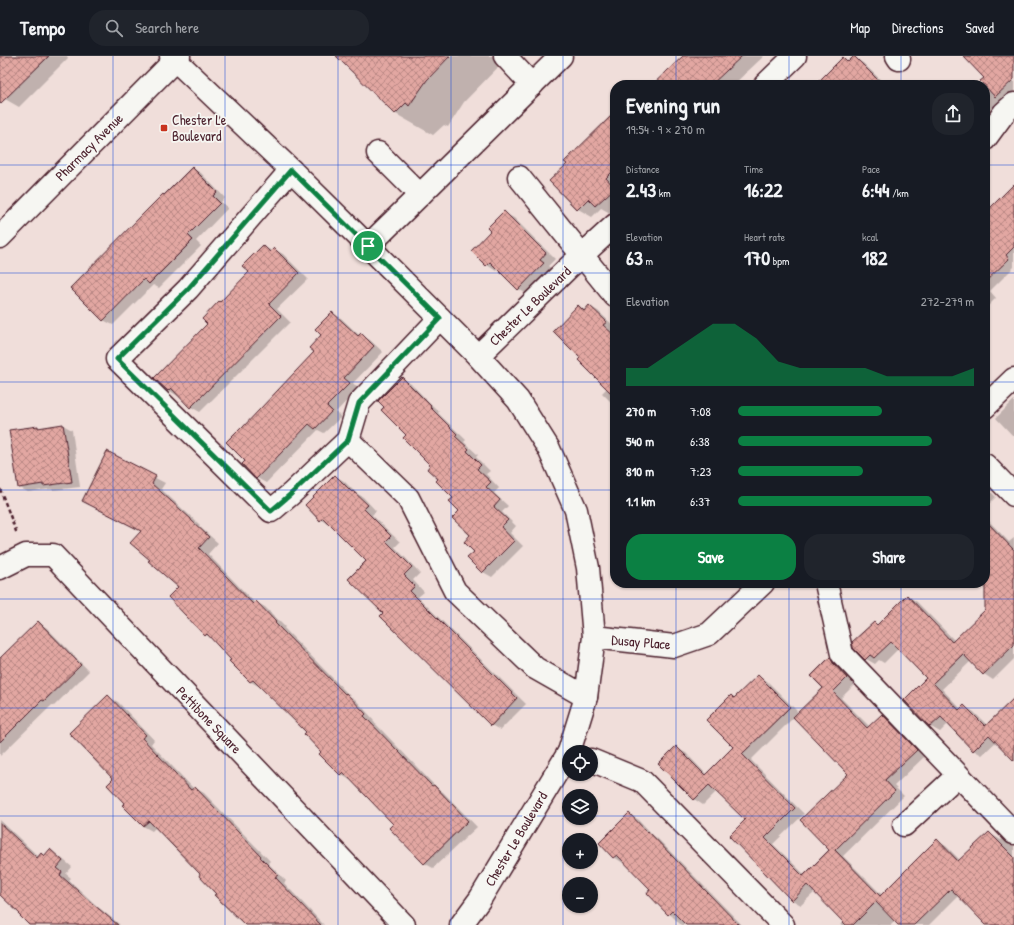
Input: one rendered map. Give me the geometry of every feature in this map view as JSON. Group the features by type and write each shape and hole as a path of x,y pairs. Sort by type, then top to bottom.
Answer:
{"street":[{"path":"505,56 532,85"},
{"path":"368,246 561,56"},
{"path":"769,80 795,56"},
{"name":"Chester Le Boulevard","path":"175,57 478,356 518,400 549,449 576,510 588,568 594,637 586,697 571,745"},
{"name":"Pharmacy Avenue","path":"0,237 175,57"},
{"path":"990,132 1004,113 1014,104"},
{"path":"378,153 420,196"},
{"path":"291,170 188,289 117,359 271,511 348,440 359,403 440,318"},
{"path":"519,177 582,255"},
{"name":"Chester Le Boulevard","path":"478,356 610,230"},
{"name":"Chester Le Boulevard","path":"582,255 610,290"},
{"path":"990,402 1014,380"},
{"path":"348,440 408,498 455,591 535,668 586,697"},
{"path":"990,470 1014,495"},
{"name":"Pettibone Square","path":"0,568 26,555 53,555 404,925"},
{"name":"Dusay Place","path":"594,637 674,646 708,634 758,588"},
{"path":"827,588 842,654 1014,833"},
{"path":"598,763 642,781 783,925"},
{"name":"Chester Le Boulevard","path":"461,925 480,899 562,764"},
{"path":"904,825 958,775"}],"path":[{"path":"0,489 26,555"}],"building":[{"path":"0,56 49,56 0,104"},
{"path":"336,56 450,56 427,80 409,106 406,103 395,114"},
{"path":"683,56 742,56 716,80 657,80"},
{"path":"854,56 878,80 820,80 843,57 848,62"},
{"path":"963,56 1014,56 1014,79 995,97 990,92 990,80 981,80 984,78"},
{"path":"610,117 610,174 606,178 610,182 610,192 595,206 588,199 577,210 549,181 567,164 564,162"},
{"path":"192,167 217,192 213,196 220,203 188,235 193,240 149,284 144,279 103,321 70,288 163,194 164,195"},
{"path":"1014,184 1014,247 1006,255 1009,259 990,277 990,208"},
{"path":"504,211 546,253 540,260 544,263 518,290 490,262 486,266 471,251 490,231 487,228"},
{"path":"263,245 270,252 274,248 299,273 269,304 281,316 190,408 171,388 168,391 154,378 207,324 202,319 249,272 242,266"},
{"path":"578,305 584,311 589,305 607,322 603,325 610,331 610,392 578,360 580,358 553,331"},
{"path":"332,312 358,336 361,333 374,346 344,378 350,383 327,406 332,411 315,429 309,424 256,479 242,464 245,461 226,442 241,427 242,428 314,352 309,348 321,335 315,329"},
{"path":"402,377 431,406 430,407 457,434 455,436 469,449 467,451 481,465 477,469 491,482 486,487 500,500 494,507 508,520 501,527 514,541 482,573 467,558 474,552 464,542 470,535 452,518 459,511 449,501 453,498 436,481 438,479 427,469 430,465 403,438 406,435 381,410 384,407 378,401"},
{"path":"63,424 72,482 43,486 43,484 18,488 9,430 38,426 38,428"},
{"path":"107,451 156,476 152,484 209,537 199,548 253,604 256,601 276,622 275,623 366,714 364,716 468,821 424,864 389,828 393,824 343,772 340,775 319,754 321,752 304,734 306,732 253,680 250,682 229,661 231,660 207,634 205,636 168,597 178,587 130,543 141,531 82,501"},
{"path":"335,475 368,505 364,509 391,536 386,541 412,567 404,575 415,586 410,591 517,698 491,726 380,616 383,613 348,579 366,561 323,518 320,521 305,505"},
{"path":"990,525 1014,550 1014,645 983,675 963,654 933,683 959,710 964,705 985,726 1014,698 1014,761 989,735 973,751 941,717 930,727 904,700 926,678 891,642 874,658 870,655 865,660 853,648 852,642 874,622 877,625 907,595 952,642 985,610 985,588 990,588"},
{"path":"38,621 81,665 44,701 42,700 0,742 0,658"},
{"path":"830,657 833,663 847,678 833,692 867,728 882,714 917,750 885,780 895,791 835,850 880,896 937,839 958,861 989,832 1014,857 1014,925 986,925 951,889 914,925 898,925 876,902 853,925 846,925 807,885 792,901 729,836 745,820 709,785 694,800 658,764 676,746 705,775 733,747 706,720 731,695 734,698 758,675 790,707 742,754 795,808 765,838 803,876 829,850 800,820 848,774 793,717 823,688 811,676"},
{"path":"108,695 146,735 142,738 191,790 195,787 261,856 260,857 278,875 275,877 321,925 245,925 214,895 216,894 199,876 200,874 149,821 143,826 122,805 125,804 107,785 113,779 69,733"},
{"path":"629,813 739,925 686,925 672,911 668,915 647,893 650,889 617,855 613,858 599,843"},
{"path":"0,823 37,858 41,853 44,856 50,849 63,861 57,868 62,872 60,875 118,925 29,925 0,895"}],"place":[{"name":"Chester Le Boulevard","path":"164,128"}],"route":[{"path":"291,170 368,246 440,318 359,403 348,440 271,511 117,359 188,289 291,170"}]}
